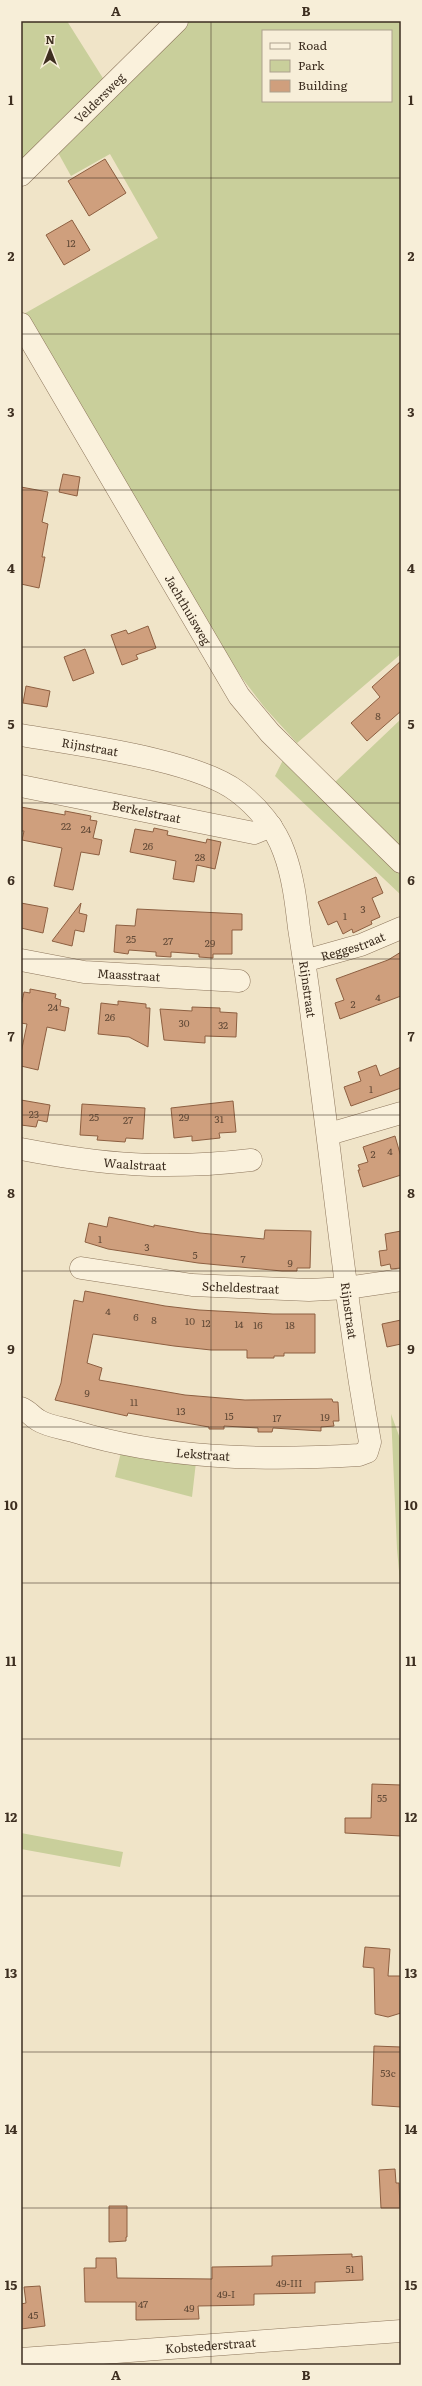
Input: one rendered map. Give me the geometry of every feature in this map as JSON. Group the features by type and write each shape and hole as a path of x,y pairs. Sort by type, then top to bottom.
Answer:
{"street":[{"name":"Veldersweg","path":"21,175 177,21"},
{"name":"Jachthuisweg","path":"21,324 239,696 270,733 401,862"},
{"name":"Rijnstraat","path":"21,735 159,762 201,774 236,791 253,805 271,826 284,851 292,884 329,1134 347,1288 367,1427"},
{"name":"Berkelstraat","path":"21,786 254,833 271,826"},
{"name":"Reggestraat","path":"304,961 361,945 401,928"},
{"name":"Maasstraat","path":"21,960 84,972 239,981"},
{"path":"329,1134 401,1113"},
{"name":"Waalstraat","path":"21,1149 90,1161 124,1165 202,1165 251,1160"},
{"name":"Scheldestraat","path":"81,1268 192,1286 309,1290 347,1288 401,1280"},
{"name":"Lekstraat","path":"21,1408 29,1412 38,1421 91,1437 183,1453 275,1458 359,1455 367,1452 370,1442 367,1427"},
{"name":"Kobstederstraat","path":"21,2359 192,2357 401,2331"}],"green space":[{"path":"21,21 67,21 106,83 21,167"},
{"path":"186,21 401,21 401,654 297,743 265,708 242,678 181,583 22,315 158,238 110,154 71,176 56,149"},
{"path":"401,719 401,848 335,782"},
{"path":"284,758 401,875 401,895 275,776"},
{"path":"391,1414 401,1441 401,1593 397,1549"},
{"path":"121,1452 196,1462 192,1497 115,1477"},
{"path":"21,1833 123,1852 120,1867 21,1849"}],"building":[{"path":"105,159 126,193 89,216 68,181"},
{"path":"72,220 90,250 64,265 46,235"},
{"path":"63,474 80,477 77,496 59,492"},
{"path":"21,487 48,492 42,522 48,524 42,557 45,557 39,588 21,584"},
{"path":"148,626 156,648 136,655 138,659 122,665 111,635 126,630 128,634"},
{"path":"85,649 94,673 73,681 64,657"},
{"path":"401,661 401,711 367,741 351,723 380,697 372,687"},
{"path":"26,686 50,691 47,707 23,703"},
{"path":"21,807 65,815 65,811 91,816 90,820 97,821 93,838 102,840 99,855 81,852 73,890 54,886 62,848 22,840 24,831 21,831"},
{"path":"154,828 168,831 167,835 206,843 207,839 221,842 215,869 197,865 194,882 173,879 176,861 130,852 135,829 153,832"},
{"path":"376,877 383,893 372,898 380,917 371,921 372,924 353,933 352,929 343,934 337,921 328,925 318,902"},
{"path":"21,903 48,908 43,933 21,928"},
{"path":"81,903 79,913 87,915 84,932 75,930 72,946 52,941"},
{"path":"137,909 242,914 242,930 232,930 232,954 213,954 213,958 199,957 199,954 171,952 171,957 156,956 156,952 129,950 128,954 114,952 116,925 135,926"},
{"path":"401,952 401,996 340,1019 335,1003 344,1000 336,979 388,960"},
{"path":"30,989 56,994 55,998 61,1000 60,1006 69,1008 65,1031 47,1027 38,1070 21,1066 21,1053 27,1024 21,1023 21,1006 24,992 30,993"},
{"path":"118,1001 146,1004 146,1008 150,1008 148,1047 129,1037 98,1034 101,1003 118,1005"},
{"path":"192,1007 220,1008 220,1012 237,1013 236,1037 205,1036 205,1043 164,1040 160,1009 192,1011"},
{"path":"376,1065 380,1076 401,1067 401,1088 351,1106 344,1087 361,1081 358,1072"},
{"path":"21,1100 50,1105 47,1122 38,1120 36,1127 21,1125"},
{"path":"233,1101 236,1132 219,1133 220,1138 192,1141 192,1136 174,1138 171,1108"},
{"path":"82,1104 145,1108 143,1139 126,1138 125,1142 97,1140 98,1136 80,1135"},
{"path":"395,1136 401,1157 401,1175 363,1187 358,1165 368,1162 363,1147"},
{"path":"109,1217 154,1227 154,1225 200,1233 264,1239 265,1230 311,1231 310,1268 297,1268 297,1271 282,1271 198,1263 108,1249 85,1242 89,1223 107,1227"},
{"path":"401,1231 401,1268 391,1269 390,1264 381,1266 379,1251 387,1250 385,1234"},
{"path":"85,1291 165,1306 199,1310 273,1314 315,1314 315,1353 284,1353 284,1356 274,1356 274,1358 247,1358 247,1350 211,1350 93,1334 87,1363 102,1368 99,1380 185,1395 245,1400 332,1399 333,1402 338,1402 339,1421 333,1421 334,1426 321,1427 321,1431 273,1428 272,1432 258,1432 258,1428 224,1426 224,1429 209,1429 209,1427 128,1413 127,1416 55,1400 61,1383 74,1300 83,1302"},
{"path":"401,1320 401,1344 387,1347 382,1324"},
{"path":"372,1784 401,1785 401,1836 345,1833 345,1818 371,1818"},
{"path":"365,1947 390,1949 388,1976 401,1976 401,2013 388,2017 375,2014 374,1968 363,1967"},
{"path":"374,2046 401,2047 401,2107 372,2105"},
{"path":"395,2169 396,2183 399,2183 400,2208 381,2208 379,2170"},
{"path":"109,2206 127,2206 126,2241 109,2242"},
{"path":"352,2254 352,2257 362,2256 363,2280 315,2282 315,2293 254,2294 254,2305 198,2306 199,2319 136,2320 136,2302 85,2302 84,2268 96,2268 96,2258 116,2258 117,2278 212,2279 212,2267 272,2266 272,2256"},
{"path":"40,2286 45,2326 21,2329 21,2304 26,2303 24,2287"}]}
